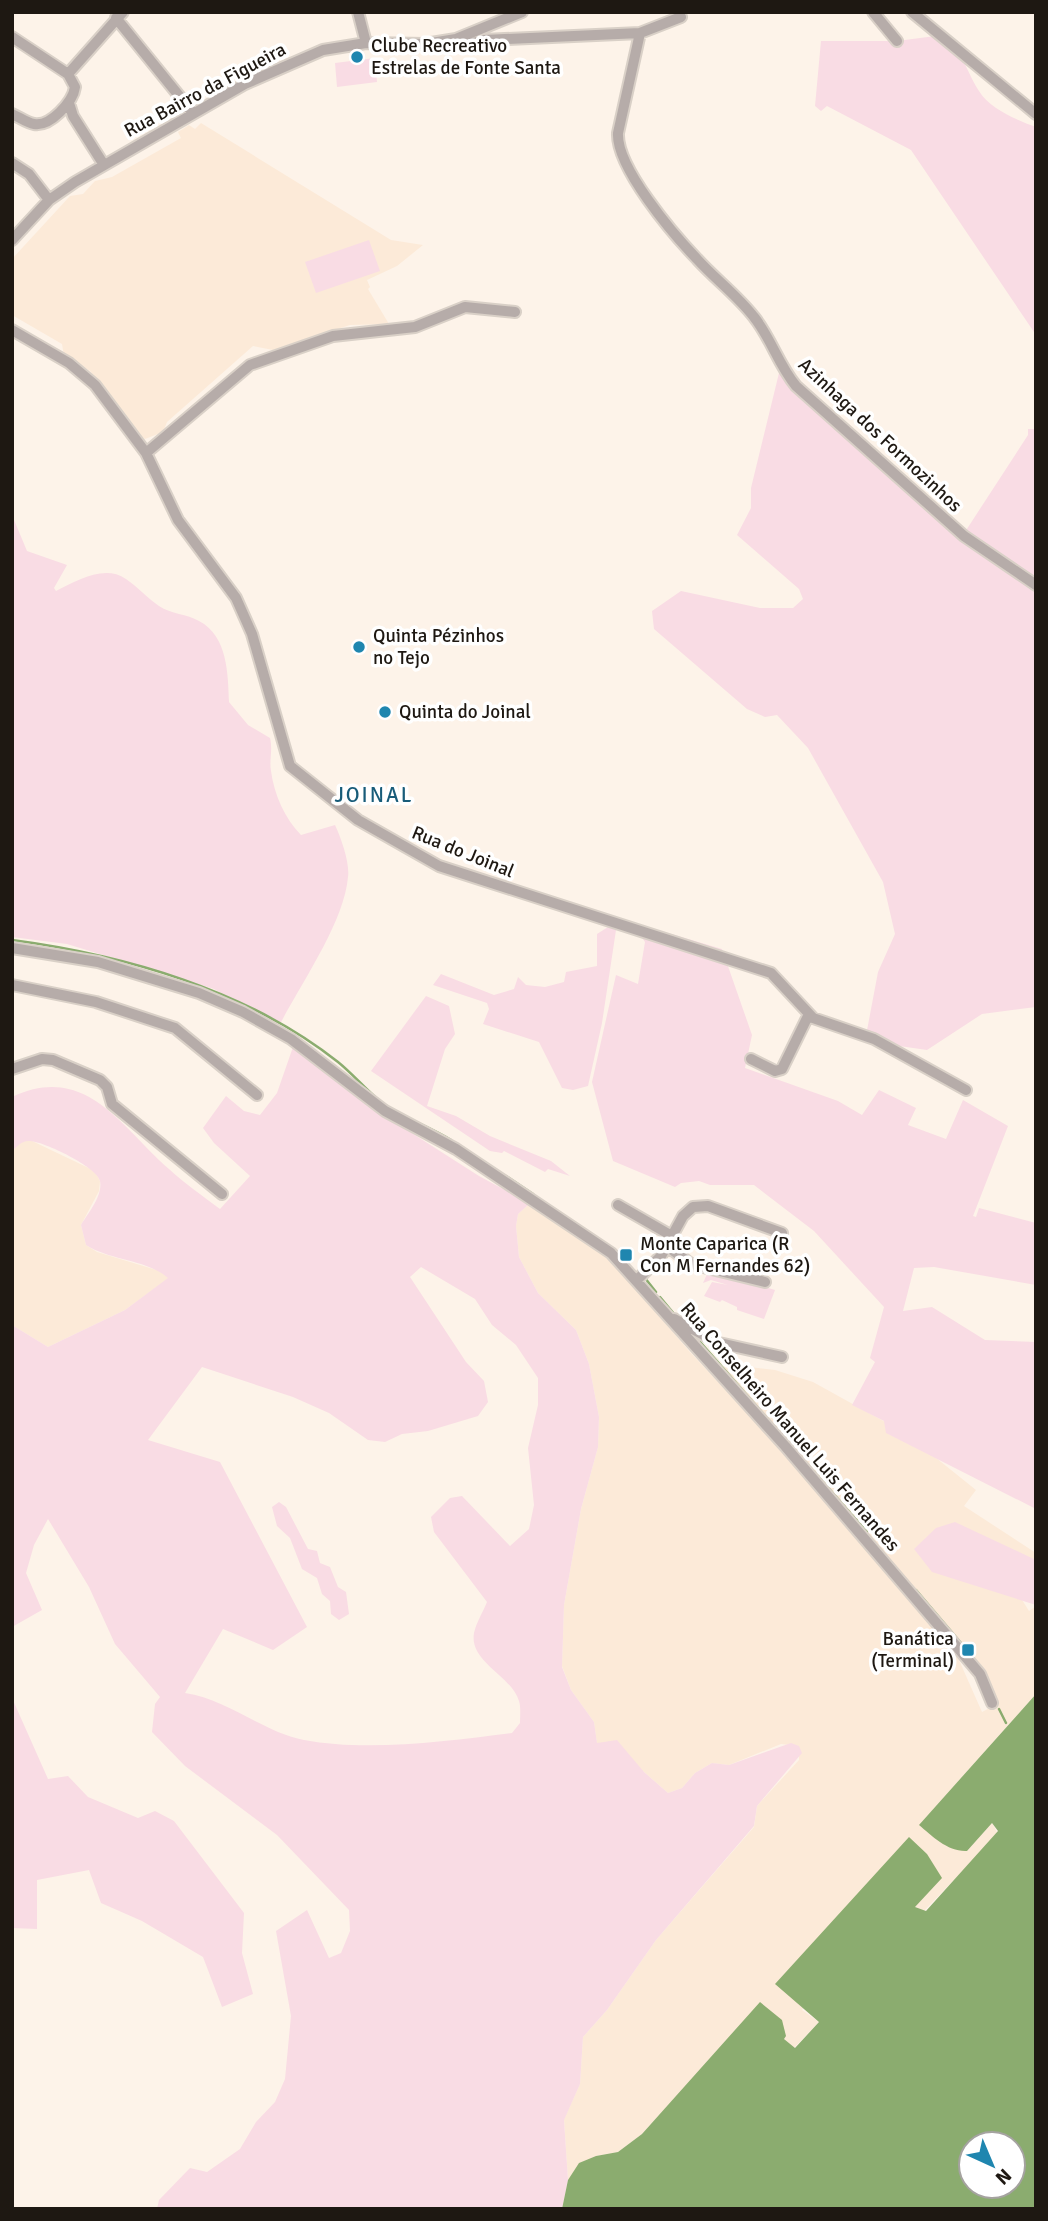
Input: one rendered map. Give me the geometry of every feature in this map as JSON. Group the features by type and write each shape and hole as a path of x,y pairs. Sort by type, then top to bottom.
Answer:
{"street":[{"path":"358,12 366,43"},
{"name":"Rua Bairro da Figueira","path":"12,240 49,200 104,165 245,84 323,50 366,43 434,43 481,31 522,12"},
{"path":"873,12 897,41"},
{"path":"912,12 1036,114"},
{"path":"68,74 120,15 193,113"},
{"path":"434,43 462,46 484,40 640,33 681,16"},
{"name":"Azinhaga dos Formozinhos","path":"640,33 618,133 618,144 629,170 681,242 752,314 796,386 964,536 1036,585"},
{"path":"12,37 68,74 75,87 69,103 39,124 12,114"},
{"path":"69,103 73,116 104,165"},
{"path":"12,163 29,174 49,200"},
{"path":"146,453 250,365 265,358 333,336 406,330 465,307 515,312"},
{"name":"Rua do Joinal","path":"12,330 69,363 95,385 146,453 178,520 236,598 253,634 290,766 358,820 439,866 771,973 809,1014 874,1039 966,1090"},
{"name":"Rua Conselheiro Manuel Luis Fernandes","path":"12,948 98,962 199,993 243,1012 300,1046 384,1111 456,1149 611,1253 638,1279 963,1654 980,1675 992,1703"},
{"path":"12,985 96,1002 175,1028 257,1095"},
{"path":"751,1059 775,1071 782,1069 809,1014"},
{"path":"12,1069 48,1059 100,1080 107,1087 113,1104 222,1194"},
{"path":"618,1205 670,1241 691,1264 765,1282"},
{"path":"638,1279 670,1241 686,1212 701,1205 752,1220 782,1233"},
{"path":"669,1317 719,1343 782,1357"}],"shaded area":[{"path":"943,35 960,54 975,84 990,103 1004,113 1036,127 1036,335 911,150 827,106 821,111 815,106 821,41 897,41"},
{"path":"375,58 377,82 337,87 335,63"},
{"path":"201,123 391,240 423,245 397,266 367,280 370,287 368,289 389,324 350,325 273,350 253,346 167,422 163,432 145,439 137,433 90,371 64,356 62,344 12,315 12,259 70,196 83,194 95,181 112,177 181,138 178,132 189,125 195,129"},
{"path":"369,240 380,271 316,293 305,262"},
{"path":"785,372 963,535 1028,435 1028,429 1036,429 1036,1007 982,1014 927,1050 865,1041 878,972 895,934 883,882 808,748 777,715 765,717 747,709 654,629 652,611 681,591 760,608 793,608 803,599 799,589 737,535 751,508 751,488 779,373"},
{"path":"12,515 27,551 67,565 54,588 56,591 91,576 109,573 118,575 159,606 199,621 209,628 216,636 224,657 229,702 248,725 270,738 272,780 281,806 290,821 301,835 335,825 348,865 345,896 329,936 275,1034 233,1000 214,989 67,944 12,937"},
{"path":"631,922 722,949 752,1035 745,1068 838,1101 862,1115 879,1090 916,1108 908,1125 946,1139 963,1100 1008,1126 973,1216 976,1217 979,1208 1036,1223 1036,1285 934,1267 914,1268 903,1311 932,1307 985,1340 1036,1342 1036,1509 886,1433 884,1421 852,1405 875,1362 870,1358 884,1307 814,1231 754,1185 710,1185 699,1181 681,1183 675,1187 613,1161 592,1082 616,975 638,984 645,942"},
{"path":"608,927 616,930 602,1023 588,1086 573,1090 562,1088 539,1042 483,1024 489,1009 487,1003 433,985 441,974 494,995 514,989 518,977 526,985 545,987 564,982 566,972 597,966 597,934"},
{"path":"426,996 449,1006 455,1034 445,1049 427,1106 456,1116 490,1136 551,1161 570,1176 548,1169 545,1172 504,1151 490,1151 371,1071"},
{"path":"293,1047 371,1107 479,1176 531,1204 612,1260 528,1205 518,1214 516,1226 519,1257 538,1293 576,1330 589,1364 599,1417 598,1447 581,1509 564,1605 562,1667 571,1690 594,1722 597,1743 617,1740 644,1772 668,1793 682,1788 695,1773 712,1763 729,1765 791,1743 799,1746 802,1753 757,1806 754,1826 656,1940 607,2010 583,2037 580,2084 564,2120 568,2180 562,2209 157,2209 159,2200 190,2168 207,2172 240,2149 256,2122 275,2102 285,2079 291,2016 276,1931 307,1910 329,1958 341,1953 350,1931 349,1910 277,1835 185,1766 152,1732 155,1704 160,1697 115,1644 89,1587 48,1519 34,1545 26,1573 42,1610 12,1627 12,1325 48,1347 125,1310 168,1278 149,1267 86,1245 81,1225 97,1198 100,1181 97,1175 70,1156 37,1142 27,1141 12,1151 12,1097 38,1088 61,1088 82,1093 118,1119 175,1174 220,1209 250,1176 214,1143 203,1128 226,1096 244,1111 260,1115 277,1093","holes":["421,1267 475,1299 492,1325 516,1345 538,1378 538,1405 528,1448 534,1505 529,1529 510,1546 462,1496 450,1498 431,1517 434,1532 487,1602 475,1629 474,1643 484,1660 515,1692 520,1703 520,1723 512,1733 462,1739 381,1745 328,1743 289,1736 216,1702 185,1693 223,1629 273,1650 307,1627 220,1462 148,1440 202,1367 293,1397 329,1413 368,1440 385,1442 402,1434 428,1431 478,1416 488,1402 484,1381 466,1362 410,1277"]},
{"path":"30,1140 95,1171 100,1181 99,1191 81,1225 86,1245 97,1252 160,1271 169,1278 125,1310 48,1347 12,1325 12,1151 21,1142"},
{"path":"528,1205 611,1260 955,1651 982,1712 999,1703 982,1668 800,1453 724,1370 724,1364 775,1370 813,1382 905,1433 976,1490 964,1506 1036,1553 1036,1572 1019,1595 1029,1611 1036,1606 1036,1694 920,1824 967,1851 992,1823 998,1834 923,1912 915,1907 927,1854 908,1838 802,2010 819,2022 794,2048 783,2038 760,2003 642,2134 618,2152 596,2156 580,2163 568,2180 564,2119 580,2084 583,2037 607,2010 656,1940 754,1827 757,1806 799,1760 799,1746 781,1744 729,1765 712,1763 695,1773 682,1788 668,1793 644,1772 597,1744 594,1722 571,1690 562,1666 564,1605 581,1509 598,1447 599,1417 589,1364 576,1330 538,1293 519,1257 516,1226 518,1214"},
{"path":"709,1270 775,1290 764,1319 737,1310 737,1307 722,1300 720,1302 704,1296 712,1282 728,1285 711,1280 703,1283"},
{"path":"279,1502 286,1507 308,1549 317,1551 320,1563 330,1567 338,1587 346,1592 349,1614 339,1620 331,1614 330,1601 322,1594 317,1578 302,1569 290,1538 277,1526 272,1507"},
{"path":"955,1522 1036,1560 1036,1605 932,1572 914,1549 936,1528"},
{"path":"1036,1694 1036,2209 562,2209 568,2180 579,2163 596,2156 618,2152 642,2134 760,2002 782,2020 786,2036 784,2039 795,2048 819,2022 775,1984 909,1837 927,1854 942,1878 915,1907 926,1911 998,1831 992,1823 967,1851 953,1849 919,1825"},
{"path":"12,1698 48,1779 68,1776 88,1797 138,1818 155,1811 174,1821 244,1913 242,1953 253,1994 222,2007 203,1957 142,1921 101,1903 89,1870 37,1880 37,1929 12,1928"}],"waterway":[{"path":"12,940 98,955 141,966 225,996 302,1037 338,1062 381,1102 451,1140"},
{"path":"506,1176 533,1194"},
{"path":"645,1278 656,1292"},
{"path":"660,1297 675,1315"},
{"path":"694,1335 867,1532"},
{"path":"916,1590 967,1650"},
{"path":"999,1709 1006,1723"}],"place":[{"name":"Clube Recreativo Estrelas de Fonte Santa","path":"357,57"},
{"name":"Quinta Pézinhos no Tejo","path":"359,647"},
{"name":"Quinta do Joinal","path":"385,712"},
{"name":"Monte Caparica (R Con M Fernandes 62)","path":"626,1255"},
{"name":"Banática (Terminal)","path":"968,1650"}],"district":[{"name":"JOINAL","path":"374,795"}]}
